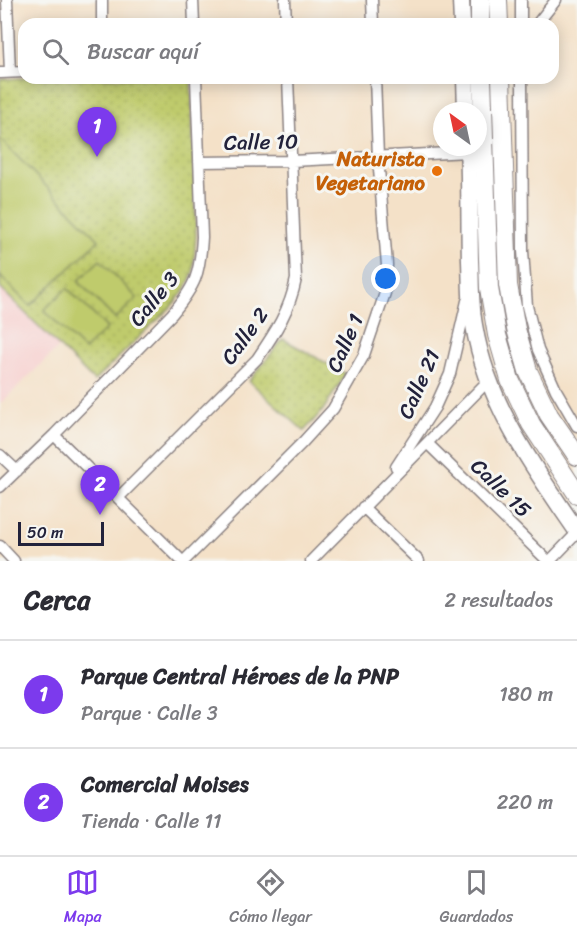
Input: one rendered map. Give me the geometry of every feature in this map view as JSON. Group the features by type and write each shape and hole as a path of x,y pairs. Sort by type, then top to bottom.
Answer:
{"highway":[{"path":"480,0 480,18"},
{"path":"498,0 499,18"},
{"path":"482,84 489,288 497,334 510,380 531,424 577,494"},
{"path":"501,84 508,285 516,329 528,371 544,406 577,456"}],"main road":[{"path":"461,0 462,18"},
{"path":"465,84 466,102"},
{"path":"468,156 473,323 488,381 529,461 577,532"}],"street":[{"path":"5,73 7,0"},
{"path":"102,0 102,18"},
{"path":"193,0 194,18"},
{"path":"285,0 286,18"},
{"path":"372,0 373,18"},
{"path":"520,0 521,18"},
{"path":"542,18 556,0"},
{"name":"Calle 3","path":"0,487 172,314 198,277 201,262 196,84"},
{"name":"Calle 2","path":"118,498 257,359 276,333 291,301 296,279 288,84"},
{"name":"Calle 1","path":"183,561 303,442 333,409 364,355 385,293 387,265 378,157 375,84"},
{"path":"522,84 523,251 527,306 538,350 556,390 577,426"},
{"name":"Calle 10","path":"199,162 292,161 433,152"},
{"name":"Calle 21","path":"378,492 412,445 435,407 450,374 471,280"},
{"name":"Calle 21","path":"311,561 488,381"},
{"path":"54,435 183,561"},
{"name":"Calle 15","path":"427,443 549,561"},
{"path":"0,454 17,471"},
{"path":"363,507 419,561"},
{"path":"549,561 577,532"},
{"path":"0,546 14,561"}],"shaded area":[{"path":"0,288 60,346 0,404"}],"green space":[{"path":"18,78 18,84 191,84 196,235 193,273 185,290 171,307 94,381 0,288 0,79"},
{"path":"0,139 99,240 30,306 0,276"},
{"path":"100,260 137,298 115,319 78,281"},
{"path":"67,288 107,328 84,350 44,310"},
{"path":"283,339 346,374 323,410 304,431 249,381"}],"place":[{"name":"Parque Central Héroes de la PNP","path":"97,157"},
{"name":"Naturista Vegetariano","path":"437,171"},
{"name":"Comercial Moises","path":"100,515"}]}
